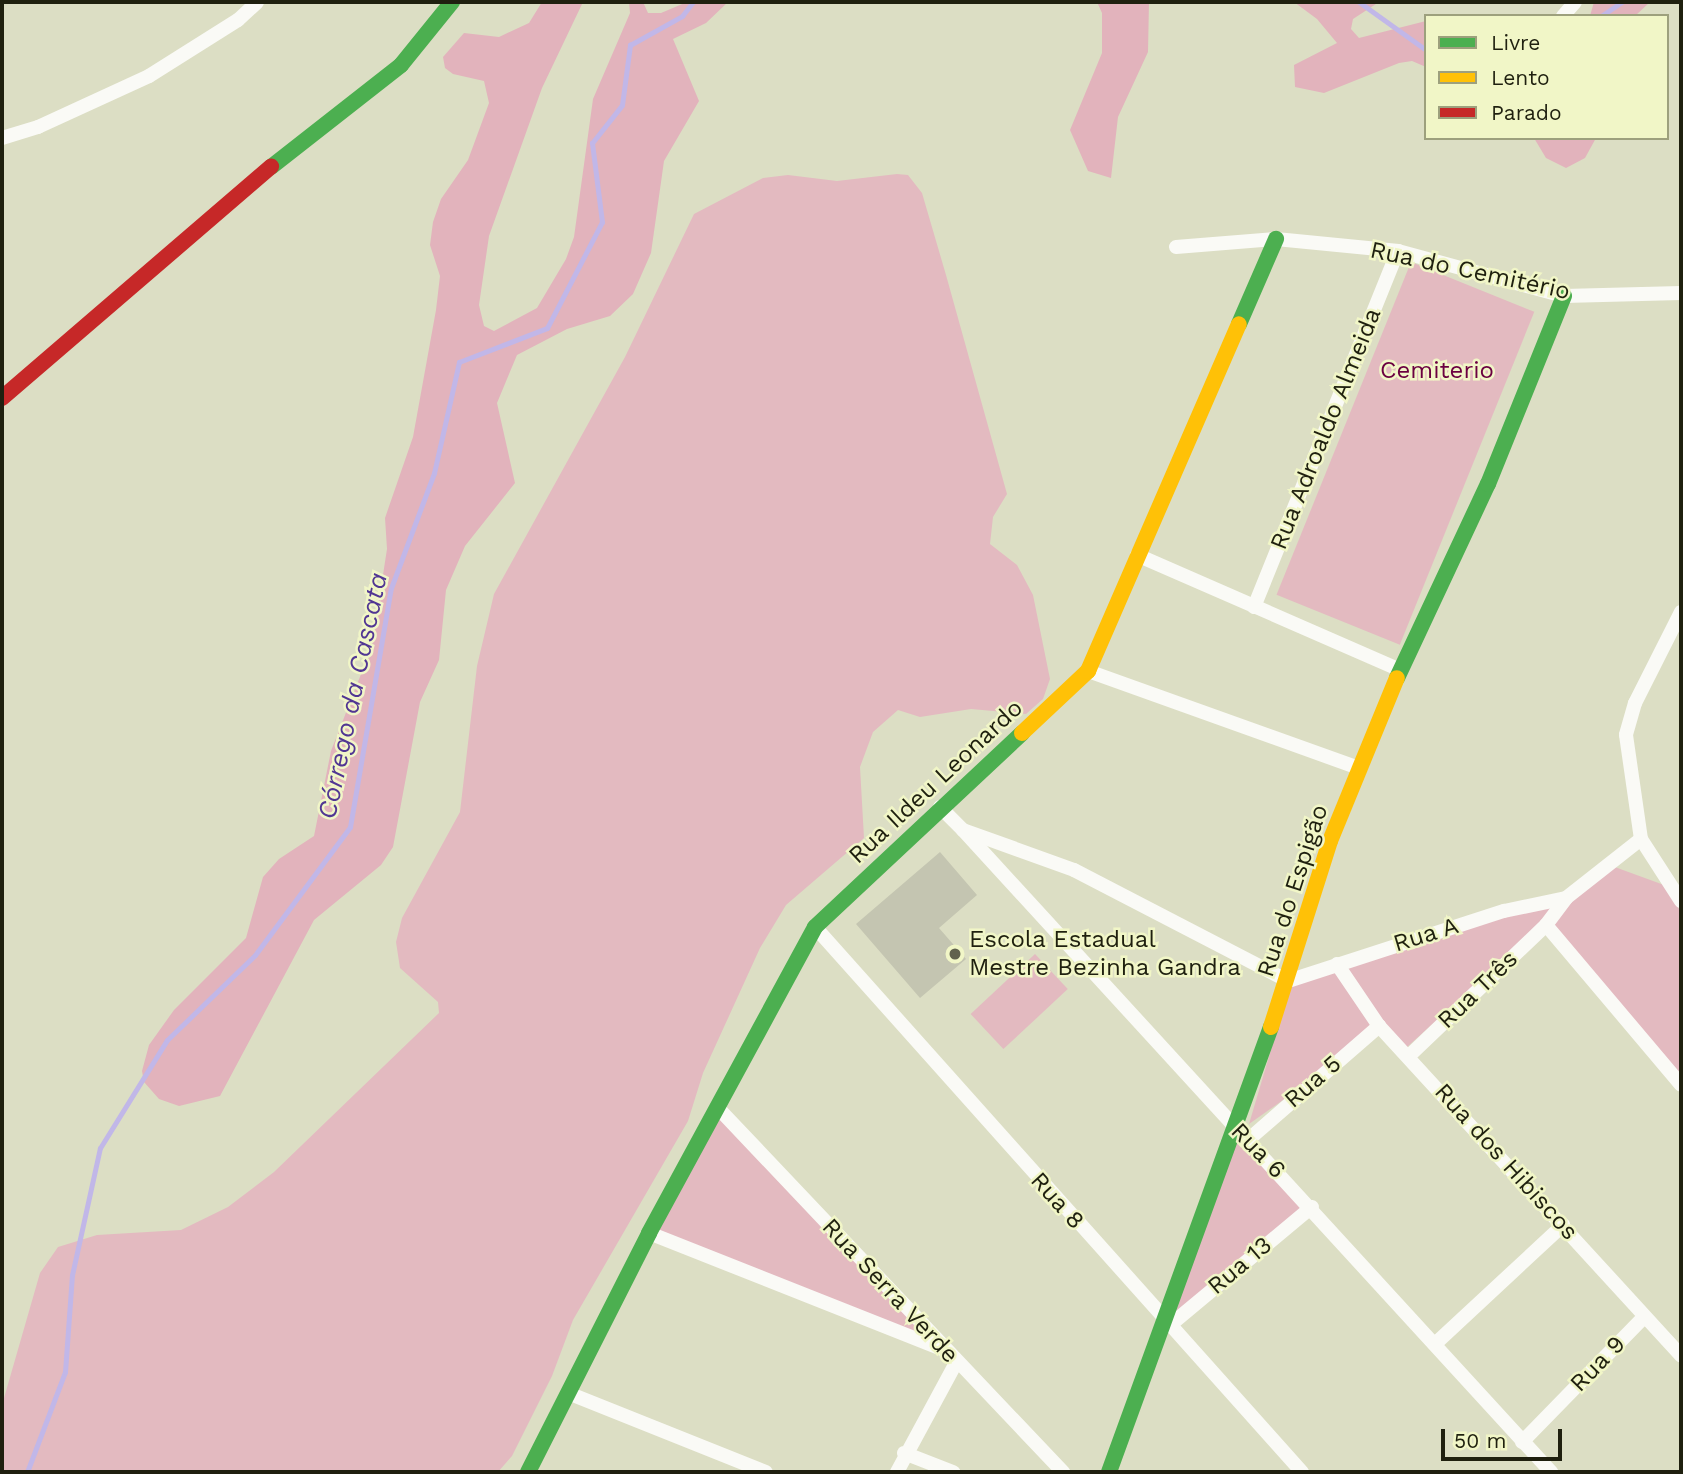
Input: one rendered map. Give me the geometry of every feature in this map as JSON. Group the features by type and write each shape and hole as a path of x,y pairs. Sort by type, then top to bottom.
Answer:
{"street":[{"path":"2,138 38,127 149,76 239,20 257,2"},
{"path":"2,398 223,205 401,65 452,2"},
{"path":"1276,239 1088,671 1359,768"},
{"name":"Rua do Cemitério","path":"1176,247 1276,239 1398,251 1564,296 1681,293"},
{"name":"Rua Adroaldo Almeida","path":"1254,607 1398,251"},
{"name":"Rua do Espigão","path":"1109,1472 1242,1134 1288,981 1302,919 1359,768 1400,670 1488,484 1564,296"},
{"path":"1137,555 1400,670"},
{"path":"1681,612 1635,703 1626,735 1642,839 1681,901"},
{"name":"Rua Ildeu Leonardo","path":"528,1472 649,1233 815,927 1088,671"},
{"path":"940,807 963,830 1074,870 1288,981"},
{"name":"Rua 6","path":"963,830 1312,1207 1551,1472"},
{"path":"1566,898 1642,839"},
{"name":"Rua A","path":"1288,981 1504,911 1566,898"},
{"name":"Rua Três","path":"1410,1055 1546,925 1566,898"},
{"path":"1546,925 1681,1084"},
{"name":"Rua 8","path":"815,927 1166,1323 1302,1472"},
{"name":"Rua dos Hibiscos","path":"1338,964 1379,1026 1410,1055 1681,1356"},
{"name":"Rua 5","path":"1242,1134 1379,1026"},
{"name":"Rua Serra Verde","path":"718,1108 956,1363 1063,1472"},
{"name":"Rua 13","path":"1166,1323 1312,1207"},
{"path":"1436,1344 1563,1225"},
{"path":"649,1233 945,1351"},
{"name":"Rua 9","path":"1522,1442 1644,1317"},
{"path":"897,1472 904,1453 956,1363"},
{"path":"568,1393 765,1472"},
{"path":"904,1453 953,1472"}],"green space":[{"path":"788,175 837,181 908,175 922,193 1007,494 993,517 990,544 1017,565 1033,595 1050,679 1043,699 1026,714 971,709 920,717 898,710 873,732 860,767 864,838 786,905 760,948 703,1073 688,1121 573,1320 552,1376 512,1456 498,1472 2,1472 2,1405 40,1273 58,1247 97,1235 181,1230 228,1207 274,1172 439,1013 438,1002 400,968 396,942 402,918 460,812 477,666 494,594 625,357 694,214 763,178"},
{"name":"Cemiterio","path":"1411,262 1534,312 1400,645 1277,595"},
{"path":"1612,866 1664,885 1681,912 1681,1080 1552,927 1565,903"},
{"path":"1563,899 1545,922 1406,1048 1387,1030 1342,965"},
{"path":"1035,954 1068,989 1003,1049 971,1014"},
{"path":"1341,971 1375,1025 1314,1078 1249,1124 1290,986"},
{"path":"721,1113 928,1337 653,1232"},
{"path":"1238,1133 1309,1206 1166,1321"}],"shaded area":[{"path":"542,2 583,2 542,88 489,236 479,305 484,326 494,331 537,308 566,259 574,237 593,99 630,13 629,2 643,2 648,13 661,13 687,2 728,2 706,23 673,39 699,101 664,161 651,253 633,294 610,316 567,329 517,355 497,403 515,483 465,546 446,590 439,660 420,702 393,847 381,865 314,920 220,1096 179,1106 159,1099 144,1082 142,1071 149,1045 174,1010 246,938 263,877 279,859 314,836 331,751 372,646 387,549 385,518 413,437 436,310 440,276 430,245 433,222 441,199 468,160 489,103 484,81 453,74 445,68 443,57 464,33 499,37 529,23"},
{"path":"1097,2 1149,2 1148,52 1118,117 1111,178 1088,171 1070,130 1102,53 1102,13"},
{"path":"1294,2 1379,2 1353,19 1351,29 1359,38 1424,22 1424,66 1412,61 1399,63 1324,93 1295,87 1294,65 1337,43 1317,19"},
{"path":"1594,2 1650,2 1637,14 1591,14"},
{"path":"1535,140 1595,140 1585,158 1566,168 1546,158"}],"building":[{"path":"940,852 977,895 939,928 966,959 920,998 856,924"}],"waterway":[{"name":"Córrego da Cascata","path":"27,1472 65,1372 72,1275 100,1148 167,1040 255,955 350,827 391,588 434,473 459,362 547,328 602,222 592,143 622,105 630,45 682,16 693,2"},
{"path":"1359,2 1424,49"},
{"path":"1604,14 1622,2"}],"traffic: fast":[{"path":"271,167 401,65 452,2"},
{"path":"1239,324 1276,239"},
{"path":"1397,678 1488,484 1564,296"},
{"path":"528,1472 649,1233 815,927 1022,733"},
{"path":"1109,1472 1271,1027"}],"traffic: slow":[{"path":"1022,733 1088,671 1239,324"},
{"path":"1271,1027 1330,841 1397,678"}],"traffic: jam":[{"path":"2,398 271,167"}],"place":[{"name":"Escola Estadual Mestre Bezinha Gandra","path":"955,954"}]}
